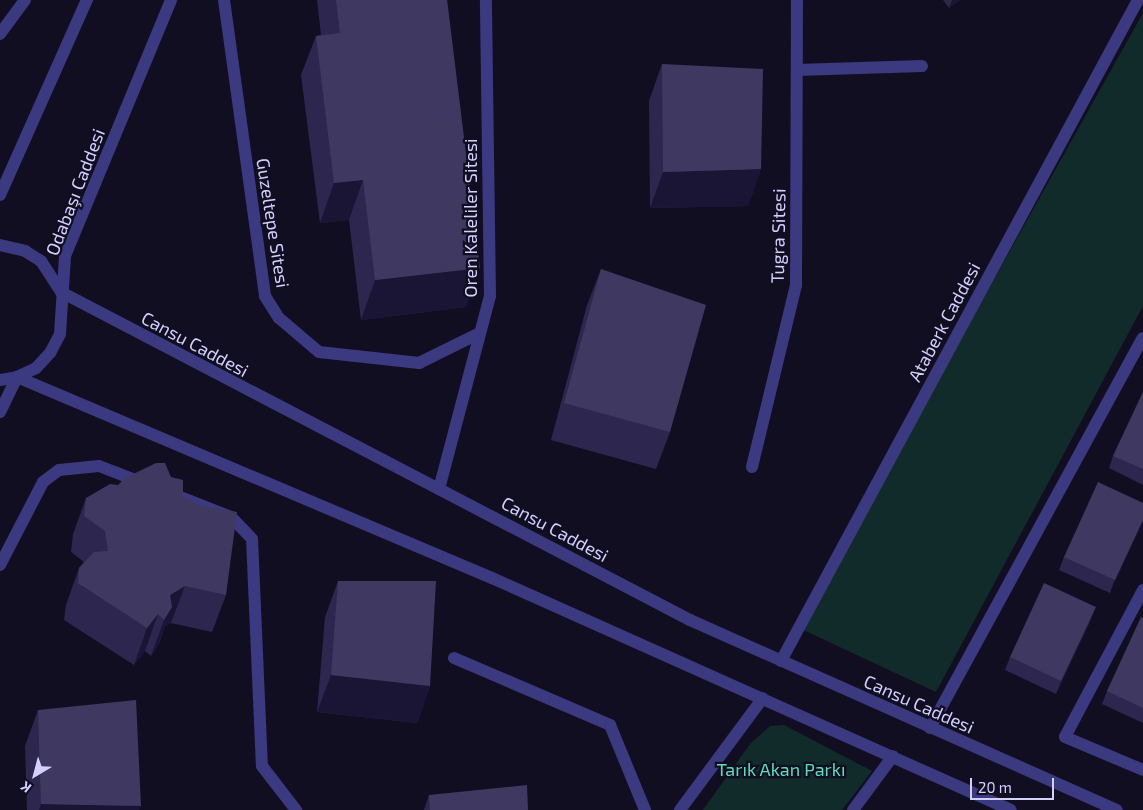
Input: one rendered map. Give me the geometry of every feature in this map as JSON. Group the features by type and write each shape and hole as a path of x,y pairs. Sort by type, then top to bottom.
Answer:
{"street":[{"path":"0,34 25,0"},
{"path":"0,195 87,0"},
{"name":"Odabaşı Caddesi","path":"17,377 36,368 50,353 57,340 64,313 61,292 65,256 171,0"},
{"name":"Guzeltepe Sitesi","path":"224,0 265,296 279,318 319,352 418,362 480,333"},
{"name":"Oren Kaleliler Sitesi","path":"440,490 490,296 486,0"},
{"name":"Tugra Sitesi","path":"752,467 796,285 797,0"},
{"name":"Ataberk Caddesi","path":"781,662 1138,0"},
{"path":"796,70 922,66"},
{"name":"Cansu Caddesi","path":"0,245 25,251 41,261 61,292 690,620 1117,810"},
{"path":"930,728 1143,338"},
{"path":"0,380 17,377 492,578 1011,810"},
{"path":"0,412 17,377"},
{"path":"0,565 43,482 60,470 99,466 152,486"},
{"path":"170,493 231,517 252,538 262,766 296,810"},
{"path":"1143,590 1065,737 1143,770"},
{"path":"454,658 610,725 645,810"},
{"path":"680,810 763,698"},
{"path":"853,810 893,756"}],"green space":[{"path":"1143,13 1143,306 936,692 799,628"},
{"name":"Tarık Akan Parkı","path":"784,725 872,771 842,810 703,810 750,744 770,726"}],"building":[{"path":"336,0 447,0 480,268 375,280 363,180 334,183 316,36 340,33"},
{"path":"662,64 763,69 761,169 663,172"},
{"path":"601,269 706,305 670,432 564,403"},
{"path":"1143,392 1143,469 1113,456"},
{"path":"156,463 165,463 171,477 183,480 183,496 202,506 237,512 226,595 185,586 170,595 172,607 164,620 158,614 147,628 78,583 79,568 94,552 108,551 105,531 84,516 86,498 110,484 118,485 125,478"},
{"path":"1098,482 1143,503 1143,520 1115,580 1064,557"},
{"path":"338,581 436,581 430,686 331,675"},
{"path":"1044,583 1096,607 1061,681 1010,657"},
{"path":"1141,617 1143,618 1143,708 1107,691"},
{"path":"136,700 141,806 41,804 38,710"},
{"path":"527,785 528,810 430,810 429,795"}]}
